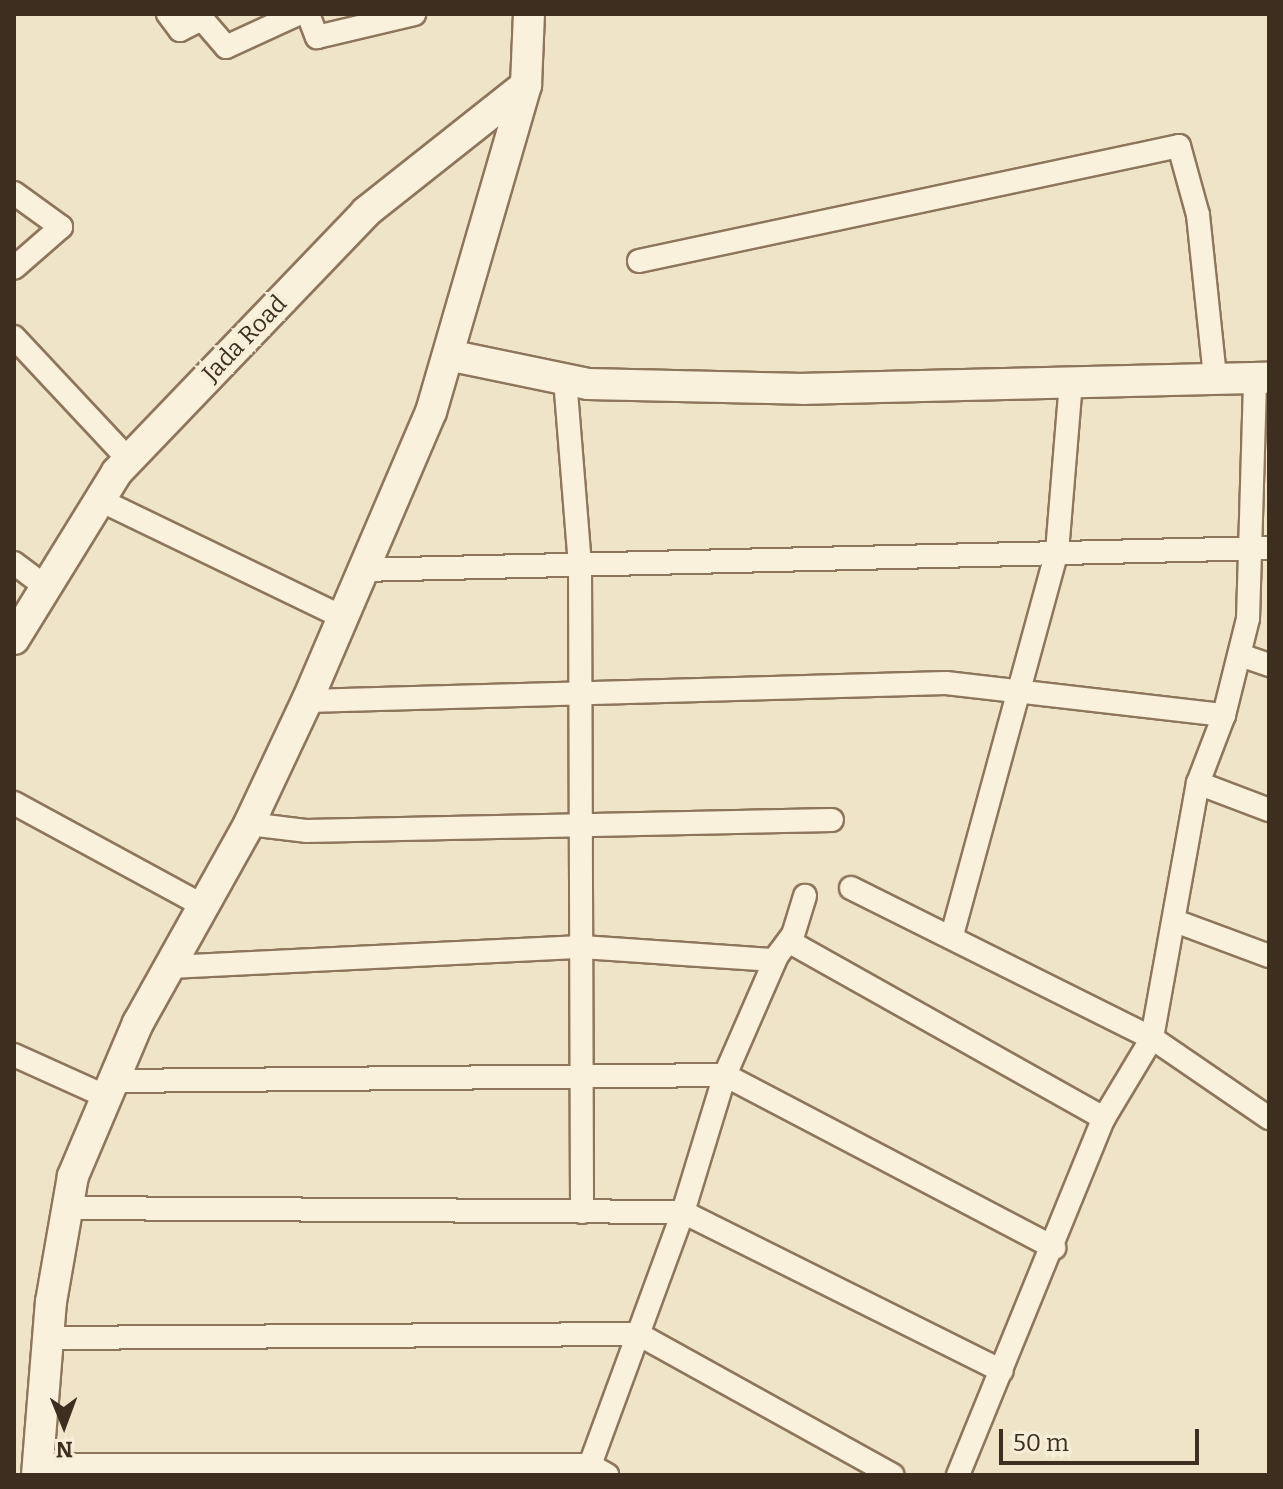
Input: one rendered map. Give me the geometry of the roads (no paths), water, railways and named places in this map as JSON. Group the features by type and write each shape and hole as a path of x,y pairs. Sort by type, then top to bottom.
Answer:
{"street":[{"path":"168,14 180,30 202,19 226,47 298,14"},
{"path":"308,14 317,37 414,14"},
{"path":"529,14 526,85 431,412 340,616 307,701 249,824 170,967 110,1089 73,1176 47,1338 37,1470 598,1470 638,1334 683,1212 725,1075 775,960 790,942 805,896"},
{"name":"Jada Road","path":"14,639 100,500 129,460 366,212 526,85"},
{"path":"639,261 1179,146 1198,215 1215,378"},
{"path":"14,193 61,227 14,268"},
{"path":"14,337 129,460"},
{"path":"448,355 565,379 803,389 1262,378 1261,548 1240,655 1224,715 1198,783 1152,1038 1104,1118 1054,1248 958,1475"},
{"path":"565,379 580,565 582,1212"},
{"path":"952,935 1022,692 1057,552 1071,381"},
{"path":"100,500 340,616"},
{"path":"361,570 1261,548"},
{"path":"14,563 46,587"},
{"path":"1240,655 1269,665"},
{"path":"307,701 946,683 1224,715"},
{"path":"1198,783 1269,810"},
{"path":"14,803 204,906"},
{"path":"249,824 306,831 832,820"},
{"path":"851,888 952,935 1152,1038 1269,1118"},
{"path":"1175,921 1269,956"},
{"path":"790,942 1104,1118"},
{"path":"170,967 582,947 775,960"},
{"path":"14,1055 110,1089 725,1075 1054,1248"},
{"path":"67,1208 683,1212 1002,1371"},
{"path":"47,1338 638,1334 892,1475"}]}
